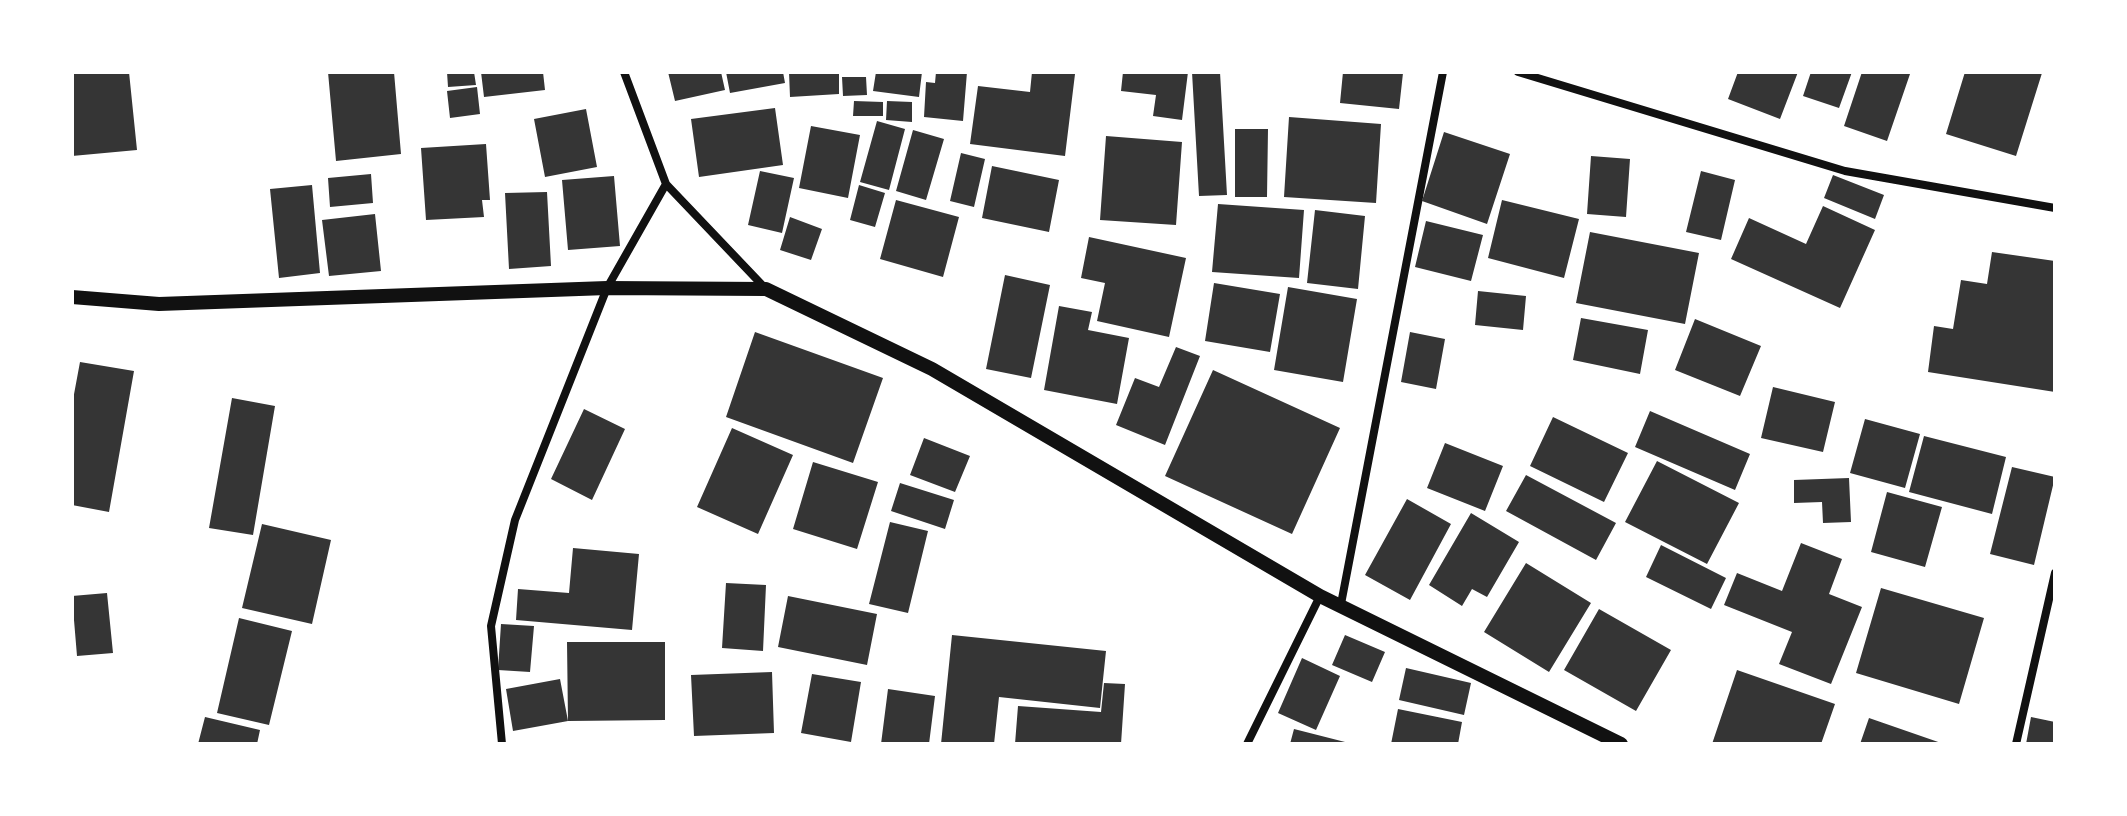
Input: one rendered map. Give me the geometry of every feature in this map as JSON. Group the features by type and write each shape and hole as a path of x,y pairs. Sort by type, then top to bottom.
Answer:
{"street":[{"path":"624,72 666,184 766,289 932,369 1320,596 1621,744"},
{"path":"1341,604 1443,72"},
{"path":"1518,72 1845,171 2055,208"},
{"path":"502,744 491,626 515,520 607,288 666,184"},
{"path":"72,297 159,304 607,288 766,289"},
{"path":"2016,744 2055,573"},
{"path":"1247,744 1320,596"}],"building":[{"path":"72,72 129,72 137,150 72,156"},
{"path":"328,72 394,72 401,154 336,161"},
{"path":"447,72 474,72 476,85 448,87"},
{"path":"481,72 543,72 545,90 484,97"},
{"path":"668,72 721,72 725,90 675,101"},
{"path":"726,72 783,72 785,83 730,93"},
{"path":"789,72 839,72 839,94 790,97"},
{"path":"876,72 922,72 919,97 873,91"},
{"path":"936,72 967,72 963,121 924,117 926,82 935,83"},
{"path":"1032,72 1075,74 1065,156 970,144 978,86 1030,92"},
{"path":"1123,72 1188,72 1182,120 1153,116 1156,95 1121,91"},
{"path":"1192,72 1220,72 1227,195 1199,196"},
{"path":"1343,72 1403,73 1399,109 1340,103"},
{"path":"1738,72 1798,72 1780,119 1728,99"},
{"path":"1811,72 1852,72 1839,108 1803,96"},
{"path":"1862,72 1910,74 1887,141 1844,126"},
{"path":"1965,72 2042,73 2016,156 1946,134"},
{"path":"842,77 866,77 867,95 843,96"},
{"path":"477,87 480,114 450,118 447,91"},
{"path":"854,101 883,102 883,116 853,116"},
{"path":"887,101 912,102 912,122 886,120"},
{"path":"775,108 783,165 699,177 691,119"},
{"path":"586,109 597,167 545,177 534,119"},
{"path":"1289,117 1381,124 1376,203 1284,197"},
{"path":"877,121 905,129 889,190 860,182"},
{"path":"811,126 860,135 848,198 799,188"},
{"path":"1235,129 1268,129 1267,197 1235,197"},
{"path":"913,130 944,139 926,200 896,191"},
{"path":"1444,132 1510,154 1487,224 1422,201"},
{"path":"1106,136 1182,142 1176,225 1100,220"},
{"path":"486,144 490,200 482,200 484,217 426,220 421,148"},
{"path":"961,153 985,159 974,207 950,201"},
{"path":"1591,156 1630,159 1626,217 1587,214"},
{"path":"992,166 1059,180 1049,232 982,218"},
{"path":"760,171 794,178 782,233 748,225"},
{"path":"1701,171 1735,180 1721,240 1686,232"},
{"path":"371,174 373,203 330,207 328,178"},
{"path":"1833,175 1884,195 1875,219 1824,198"},
{"path":"614,176 620,246 568,250 562,180"},
{"path":"312,185 320,273 279,278 270,189"},
{"path":"859,185 885,193 875,227 850,220"},
{"path":"547,192 551,266 509,269 505,193"},
{"path":"896,200 959,217 943,277 880,259"},
{"path":"1502,200 1579,219 1564,278 1488,258"},
{"path":"1218,204 1304,210 1299,278 1212,272"},
{"path":"1823,206 1875,230 1840,308 1731,259 1749,218 1806,244"},
{"path":"1315,210 1365,216 1358,289 1307,283"},
{"path":"375,214 381,271 329,276 322,220"},
{"path":"790,217 822,229 811,260 780,250"},
{"path":"1426,221 1483,235 1471,281 1415,267"},
{"path":"1590,232 1699,253 1685,324 1576,303"},
{"path":"1089,237 1186,258 1169,337 1097,321 1105,283 1081,278"},
{"path":"1992,252 2055,261 2055,392 1928,372 1934,326 1953,329 1961,280 1987,284"},
{"path":"1005,275 1050,285 1031,378 986,369"},
{"path":"1214,283 1280,294 1270,352 1205,341"},
{"path":"1288,287 1357,299 1343,382 1274,370"},
{"path":"1478,291 1526,296 1523,330 1475,325"},
{"path":"1059,306 1092,312 1088,330 1129,338 1117,404 1044,390"},
{"path":"1581,318 1648,330 1640,374 1573,360"},
{"path":"1695,319 1761,346 1740,396 1675,370"},
{"path":"755,332 883,378 853,463 726,417"},
{"path":"1410,332 1445,339 1436,389 1401,382"},
{"path":"1176,347 1200,356 1165,445 1116,425 1135,378 1159,387"},
{"path":"80,362 134,371 109,512 72,505 72,405"},
{"path":"1213,370 1340,428 1292,534 1165,476"},
{"path":"1773,387 1835,402 1823,452 1761,438"},
{"path":"232,398 275,406 253,535 209,528"},
{"path":"584,409 625,429 592,500 551,479"},
{"path":"1650,411 1750,454 1735,490 1635,447"},
{"path":"1553,417 1628,453 1604,502 1530,466"},
{"path":"1865,419 1920,434 1905,488 1850,473"},
{"path":"732,428 793,455 758,534 697,507"},
{"path":"1924,436 2006,457 1992,514 1909,492"},
{"path":"924,438 970,456 955,492 910,475"},
{"path":"1445,443 1503,466 1485,511 1427,488"},
{"path":"1657,461 1739,503 1707,564 1625,522"},
{"path":"813,462 878,482 857,549 793,529"},
{"path":"2012,467 2055,477 2034,565 1990,554"},
{"path":"1526,475 1616,523 1596,560 1506,511"},
{"path":"1849,478 1851,522 1823,523 1822,502 1794,503 1794,480"},
{"path":"900,483 954,500 945,529 891,511"},
{"path":"1887,492 1942,507 1925,567 1871,552"},
{"path":"1407,499 1451,524 1410,600 1365,575"},
{"path":"1471,513 1519,542 1487,597 1472,589 1462,606 1429,585"},
{"path":"890,522 928,531 908,613 869,604"},
{"path":"262,524 331,540 312,624 242,608"},
{"path":"1801,543 1842,559 1829,594 1862,607 1831,684 1779,664 1792,632 1724,605 1737,573 1782,591"},
{"path":"1661,545 1726,578 1711,609 1646,577"},
{"path":"573,548 639,554 632,630 516,620 518,589 569,593"},
{"path":"1526,563 1591,603 1549,672 1484,632"},
{"path":"726,583 766,585 763,651 722,648"},
{"path":"1881,588 1984,618 1959,704 1856,673"},
{"path":"107,593 113,653 77,656 72,596"},
{"path":"788,596 877,614 867,665 778,647"},
{"path":"1599,609 1671,650 1636,711 1564,670"},
{"path":"239,618 292,631 269,725 217,713"},
{"path":"501,624 534,626 530,672 498,670"},
{"path":"952,635 1106,651 1100,708 999,697 994,744 941,744"},
{"path":"1345,635 1385,652 1372,682 1332,665"},
{"path":"567,642 665,642 665,720 568,721"},
{"path":"1302,658 1340,676 1316,730 1278,713"},
{"path":"1406,668 1471,683 1464,715 1399,700"},
{"path":"1737,670 1835,704 1821,744 1712,744"},
{"path":"772,672 774,733 694,736 691,675"},
{"path":"812,674 861,682 851,742 801,733"},
{"path":"560,679 568,721 513,731 506,689"},
{"path":"1104,683 1125,684 1121,744 1015,744 1018,706 1101,712"},
{"path":"888,689 935,696 929,744 881,744"},
{"path":"1398,709 1462,722 1458,744 1391,744"},
{"path":"205,717 260,730 257,744 198,744"},
{"path":"2031,717 2055,722 2055,744 2026,744"},
{"path":"1869,718 1944,744 1860,744"},
{"path":"1294,729 1349,743 1290,744"}]}
